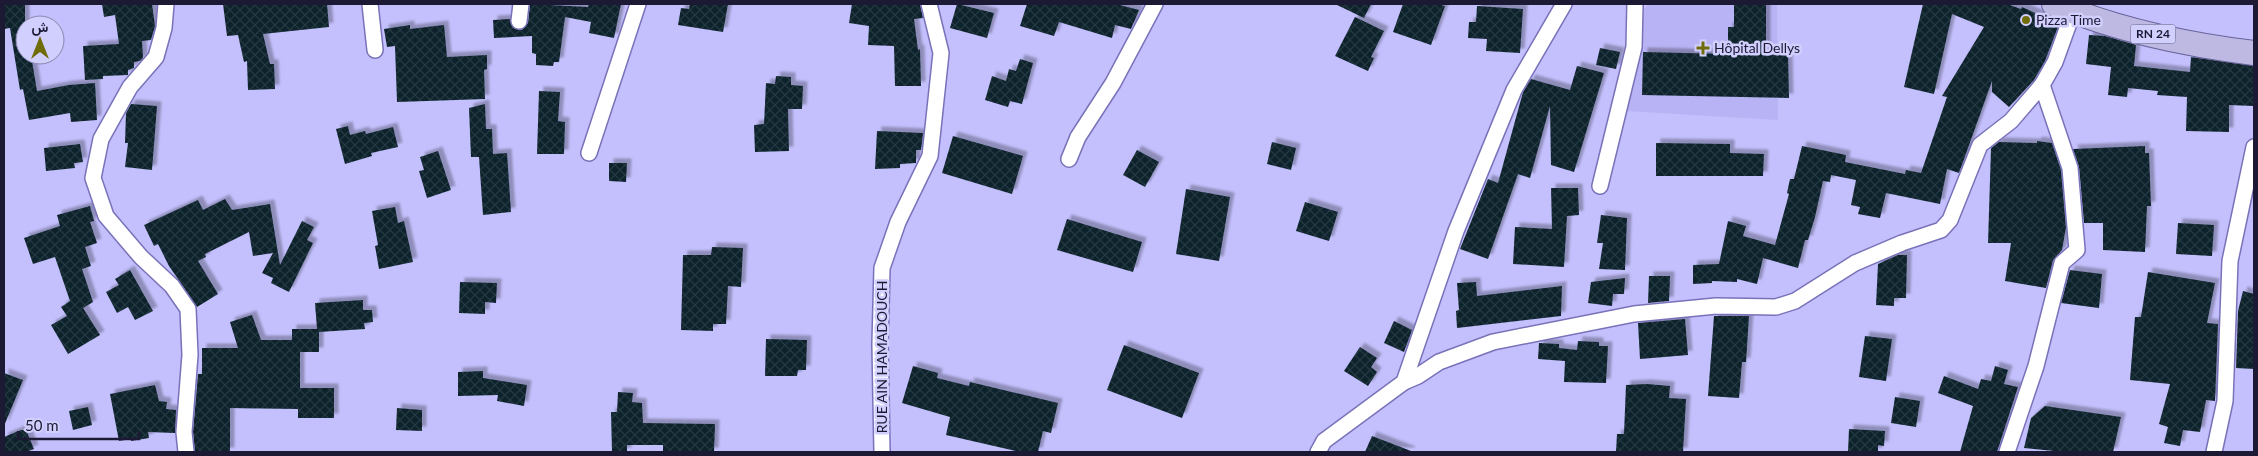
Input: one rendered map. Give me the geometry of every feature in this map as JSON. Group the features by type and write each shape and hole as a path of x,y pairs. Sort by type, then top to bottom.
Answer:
{"main road":[{"name":"RN 24","path":"2064,8 2199,46 2254,53"}],"street":[{"path":"166,4 164,28 156,57 130,87 101,139 93,178 106,216 141,257 172,286 188,309 190,355 184,432 186,452"},
{"path":"370,4 375,50"},
{"path":"519,21 521,4"},
{"path":"589,153 638,4"},
{"name":"RUE AIN HAMADOUCH","path":"882,452 880,344 882,268 898,222 930,156 941,53 929,4"},
{"path":"1069,159 1078,137 1113,83 1155,4"},
{"path":"1404,382 1456,231 1514,90 1564,4"},
{"path":"1600,186 1634,47 1635,4"},
{"path":"1318,452 1324,441 1404,382 1418,376 1439,362 1492,342 1634,314 1716,306 1776,307 1795,301 1855,263 1902,243 1941,230 1950,220 1980,145 2012,121 2042,85 2055,62 2064,8"},
{"path":"2007,452 2036,366 2062,263 2077,250 2070,168 2042,85"},
{"path":"2214,452 2225,401 2230,261 2254,146"}],"shaded area":[{"name":"Hôpital Dellys","path":"1649,4 1777,4 1778,120 1627,111 1630,26"}],"building":[{"path":"4,4 25,4 25,15 15,15 15,59 10,28 4,29"},
{"path":"102,4 152,4 155,26 151,40 142,41 143,58 140,61 134,62 134,68 128,70 128,75 103,76 103,79 85,80 83,46 119,44 115,15 104,17"},
{"path":"223,4 327,4 329,27 263,34 270,64 274,64 275,89 248,90 247,61 244,62 238,35 227,36"},
{"path":"530,4 588,7 589,4 621,4 614,38 589,33 591,22 565,17 559,62 554,62 553,66 536,65 536,54 532,53 532,36 494,38 493,20 510,19 513,28 522,30 528,23"},
{"path":"690,4 728,4 723,32 678,25 681,8 689,9"},
{"path":"852,4 920,4 923,18 914,19 918,50 920,49 921,86 895,86 894,46 868,45 869,26 849,23"},
{"path":"957,4 994,13 987,38 950,28"},
{"path":"1027,4 1116,4 1139,10 1131,29 1115,25 1112,38 1059,22 1054,36 1020,26"},
{"path":"1335,4 1371,4 1364,18"},
{"path":"1403,4 1437,4 1445,6 1431,45 1393,32"},
{"name":"Hôpital Dellys","path":"1734,4 1766,4 1766,56 1788,53 1789,98 1642,95 1643,52 1728,54 1728,27 1734,27"},
{"path":"1923,4 2007,4 2021,9 2022,7 2059,24 2045,61 2034,80 2009,107 1992,92 1992,81 1959,173 1947,169 1940,204 1886,193 1880,218 1858,214 1860,207 1851,205 1856,180 1831,175 1830,182 1823,181 1815,217 1808,240 1805,240 1798,268 1763,258 1757,284 1737,279 1737,282 1712,281 1712,283 1693,284 1693,265 1719,264 1728,221 1746,226 1743,236 1775,245 1789,194 1787,193 1790,179 1794,179 1802,146 1846,155 1845,162 1905,174 1906,170 1921,173 1947,97 1942,96 1984,27 1952,14 1934,94 1904,87"},
{"path":"1477,6 1523,9 1520,53 1486,51 1487,39 1468,38 1469,22 1476,22"},
{"path":"1355,17 1384,31 1371,57 1374,58 1368,71 1335,56"},
{"path":"410,25 410,29 444,25 447,57 487,55 487,69 484,70 485,99 397,102 395,46 387,47 384,29"},
{"path":"2089,35 2105,36 2136,45 2134,66 2190,72 2191,57 2254,66 2254,106 2229,105 2229,132 2186,131 2187,97 2157,95 2158,91 2128,88 2127,97 2108,95 2111,67 2086,64"},
{"path":"1600,48 1620,52 1616,69 1596,65"},
{"path":"1020,59 1033,63 1022,104 1010,101 1008,107 985,100 992,76 1006,81 1009,69 1016,71"},
{"path":"16,65 33,65 37,91 69,85 95,83 97,120 71,122 70,113 29,120 23,89 20,90"},
{"path":"1577,66 1604,73 1574,172 1551,165 1550,106 1530,178 1518,174 1488,259 1460,249 1488,179 1498,183 1523,92 1531,79 1570,90"},
{"path":"776,76 791,77 791,85 803,86 802,109 788,109 789,151 755,152 754,125 764,124 766,83 775,84"},
{"path":"539,91 560,92 558,121 565,122 564,154 537,154"},
{"path":"131,104 157,106 152,170 125,167 128,143 125,143 126,113"},
{"path":"485,104 486,129 492,129 493,154 507,153 511,212 483,215 479,157 471,157 469,108"},
{"path":"348,126 350,135 365,131 366,134 393,127 398,147 371,153 372,156 345,164 336,129"},
{"path":"877,131 923,133 921,150 916,150 916,163 900,164 900,168 875,169"},
{"path":"953,136 1023,156 1012,194 942,173"},
{"path":"2037,141 2052,143 2061,170 2066,227 2062,250 2053,260 2046,288 2005,281 2011,243 1988,243 1991,148 1999,142 2037,143"},
{"path":"1272,142 1296,148 1291,170 1267,164"},
{"path":"1656,143 1730,144 1730,153 1764,154 1763,176 1656,176"},
{"path":"80,144 83,162 74,163 75,168 46,171 44,148"},
{"path":"2145,146 2145,153 2149,153 2151,206 2147,206 2145,252 2103,250 2103,223 2084,223 2079,167 2073,149"},
{"path":"1137,150 1159,162 1145,187 1123,175"},
{"path":"438,151 451,190 427,198 419,171 424,170 420,157"},
{"path":"609,163 627,163 626,182 609,181"},
{"path":"1551,188 1578,188 1579,215 1567,216 1564,267 1513,264 1515,227 1552,229"},
{"path":"1186,189 1230,197 1219,261 1176,254"},
{"path":"225,199 232,210 270,204 280,265 302,221 314,227 307,240 313,243 289,292 271,283 273,278 262,273 273,253 253,256 249,232 205,254 206,257 198,261 218,294 197,307 169,266 158,244 154,246 144,225 198,200 203,210"},
{"path":"1305,202 1338,212 1329,241 1296,231"},
{"path":"90,206 94,221 90,222 97,243 85,247 91,266 82,269 93,302 83,308 100,335 68,354 51,325 67,316 61,307 70,301 55,257 33,264 24,238 60,226 57,215"},
{"path":"395,207 398,223 404,221 413,262 379,269 375,246 378,245 372,211"},
{"path":"1601,215 1627,218 1625,270 1599,269 1603,243 1597,243"},
{"path":"1067,219 1142,242 1133,272 1057,250"},
{"path":"2178,223 2214,225 2212,256 2176,254"},
{"path":"712,247 743,248 741,287 728,286 726,324 713,324 713,331 681,330 683,255 711,255"},
{"path":"1898,255 1907,255 1906,298 1894,298 1894,306 1876,305 1878,264"},
{"path":"130,270 153,311 135,320 128,307 117,313 106,292 119,285 115,279"},
{"path":"2070,270 2102,274 2099,308 2061,303"},
{"path":"2148,272 2215,283 2207,323 2218,324 2215,401 2206,400 2200,432 2183,430 2180,446 2164,443 2168,427 2159,424 2170,384 2130,380 2135,317 2141,317"},
{"path":"1649,276 1670,276 1669,301 1648,303"},
{"path":"1625,278 1624,294 1613,294 1612,306 1588,303 1591,282"},
{"path":"460,282 497,283 496,303 485,302 485,314 459,313"},
{"path":"1476,282 1477,296 1562,286 1561,316 1457,328 1456,311 1459,310 1457,283"},
{"path":"2243,291 2254,294 2254,369 2236,368 2238,311"},
{"path":"363,300 363,310 372,310 373,322 364,323 365,329 319,332 319,352 300,352 300,388 334,388 334,418 298,418 298,409 230,408 230,452 195,452 193,432 198,374 202,374 202,348 238,348 230,322 252,315 261,340 292,340 292,329 317,329 315,303"},
{"path":"1714,316 1749,316 1746,362 1742,362 1739,398 1708,396"},
{"path":"1685,319 1688,355 1640,359 1638,323"},
{"path":"1394,321 1412,330 1404,352 1384,343"},
{"path":"1865,336 1892,339 1886,381 1859,377"},
{"path":"766,339 807,340 806,370 798,370 797,376 765,376"},
{"path":"1578,341 1599,342 1599,346 1608,346 1606,383 1564,382 1565,361 1538,359 1539,343 1559,344 1559,348 1577,350"},
{"path":"1124,345 1199,373 1182,418 1107,390"},
{"path":"1360,347 1377,358 1371,367 1377,372 1368,386 1344,371"},
{"path":"913,366 938,373 937,378 969,386 970,382 1058,403 1051,433 1043,431 1038,452 1020,452 946,435 950,417 902,403"},
{"path":"1995,366 2008,370 2004,384 2018,387 1997,452 1960,452 1973,406 1938,393 1944,376 1978,389 1981,379 1991,381"},
{"path":"483,371 483,378 527,385 524,406 497,401 498,395 458,396 458,372"},
{"path":"4,373 23,380 4,426"},
{"path":"155,385 159,401 167,402 166,409 176,410 175,433 148,432 149,438 119,441 110,394"},
{"path":"1626,385 1670,386 1669,398 1686,399 1683,452 1616,452 1617,434 1624,434"},
{"path":"618,392 633,393 632,402 642,403 643,423 715,424 714,452 663,452 663,445 627,445 627,452 612,452 611,412 617,412"},
{"path":"1895,397 1920,401 1916,427 1891,423"},
{"path":"2045,406 2121,417 2113,452 2064,452 2024,448 2031,418"},
{"path":"88,407 92,425 73,430 69,411"},
{"path":"397,408 422,410 422,431 396,430"},
{"path":"1849,429 1885,431 1884,446 1878,445 1878,452 1848,452"},
{"path":"21,430 26,430 34,449 26,452 4,452 4,437"},
{"path":"1372,436 1411,451 1365,452"}],"place":[{"name":"Pizza Time","path":"2026,20"},
{"name":"Hôpital Dellys","path":"1703,48"}]}
